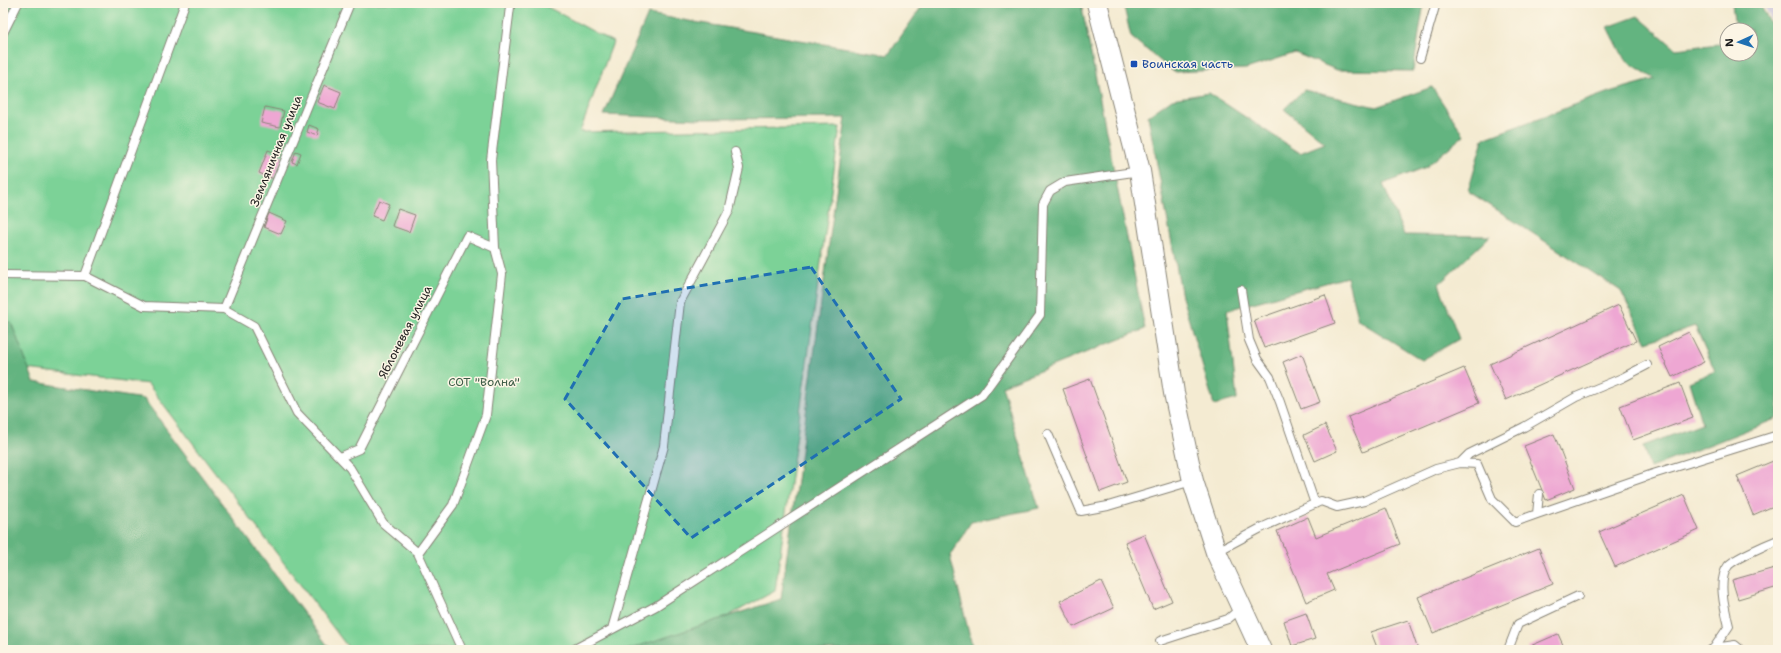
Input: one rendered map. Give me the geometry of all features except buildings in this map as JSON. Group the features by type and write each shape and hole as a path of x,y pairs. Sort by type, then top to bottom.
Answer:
{"street":[{"path":"1097,3 1140,171 1174,393 1193,481 1216,552 1261,650"}],"lane":[{"path":"3,33 18,3"},
{"path":"84,276 185,3"},
{"name":"Земляничная улица","path":"224,309 350,3"},
{"path":"1420,58 1436,3"},
{"path":"418,553 453,505 486,415 502,274 495,248 491,160 510,7"},
{"path":"612,629 664,446 680,302 729,211 739,168 735,152"},
{"path":"573,650 656,606 982,395 1040,315 1043,204 1050,191 1065,182 1140,171"},
{"name":"Яблоневая улица","path":"340,457 359,449 467,236 495,248"},
{"path":"3,275 84,276 144,306 224,309 254,326 296,412 350,468 383,522 418,553 462,650"},
{"path":"1241,290 1249,340 1257,358 1270,377 1315,504"},
{"path":"1460,463 1469,454 1524,427 1576,397 1622,378 1647,365"},
{"path":"1048,434 1081,511 1108,506 1193,481"},
{"path":"1216,552 1261,528 1321,501 1337,507 1364,501 1436,470 1460,463 1477,464 1492,499 1515,522 1653,474 1778,435"},
{"path":"1538,514 1539,494"},
{"path":"1712,649 1729,626 1724,603 1723,576 1728,565 1778,540"},
{"path":"1508,650 1518,624 1578,596"},
{"path":"1160,641 1228,619 1241,608"},
{"path":"1712,649 1735,645 1741,650"}],"highlighted area":[{"path":"811,267 901,399 691,538 565,399 622,299"}],"shaded area":[{"path":"1763,3 1778,3 1778,35"}],"green space":[{"name":"СОТ \"Волна\"","path":"3,3 540,3 613,42 580,132 840,127 775,591 664,650 350,650 148,384 3,366"},
{"path":"924,3 1081,3 1145,329 1002,386 1039,508 971,522 950,555 973,650 627,650 781,599 846,118 701,119 604,115 648,14 888,55"},
{"path":"1123,3 1424,3 1413,71 1337,70 1295,53 1246,69 1174,72 1131,37"},
{"path":"1732,3 1759,3 1778,37 1778,418 1650,468 1643,446 1702,424 1689,382 1715,371 1695,326 1646,342 1621,291 1468,191 1483,139 1609,92 1655,79 1625,60 1608,27 1638,16 1676,49 1719,44 1719,62 1759,62 1759,22 1734,22"},
{"path":"1432,87 1464,135 1426,167 1383,184 1404,235 1490,236 1439,284 1459,339 1422,360 1358,320 1347,277 1227,310 1237,399 1214,405 1182,297 1148,116 1172,99 1209,93 1300,153 1325,143 1284,109 1304,90 1376,107"},
{"path":"11,322 34,382 144,399 331,650 3,650 3,323"}],"place":[{"name":"Воинская часть","path":"1134,64"}]}
